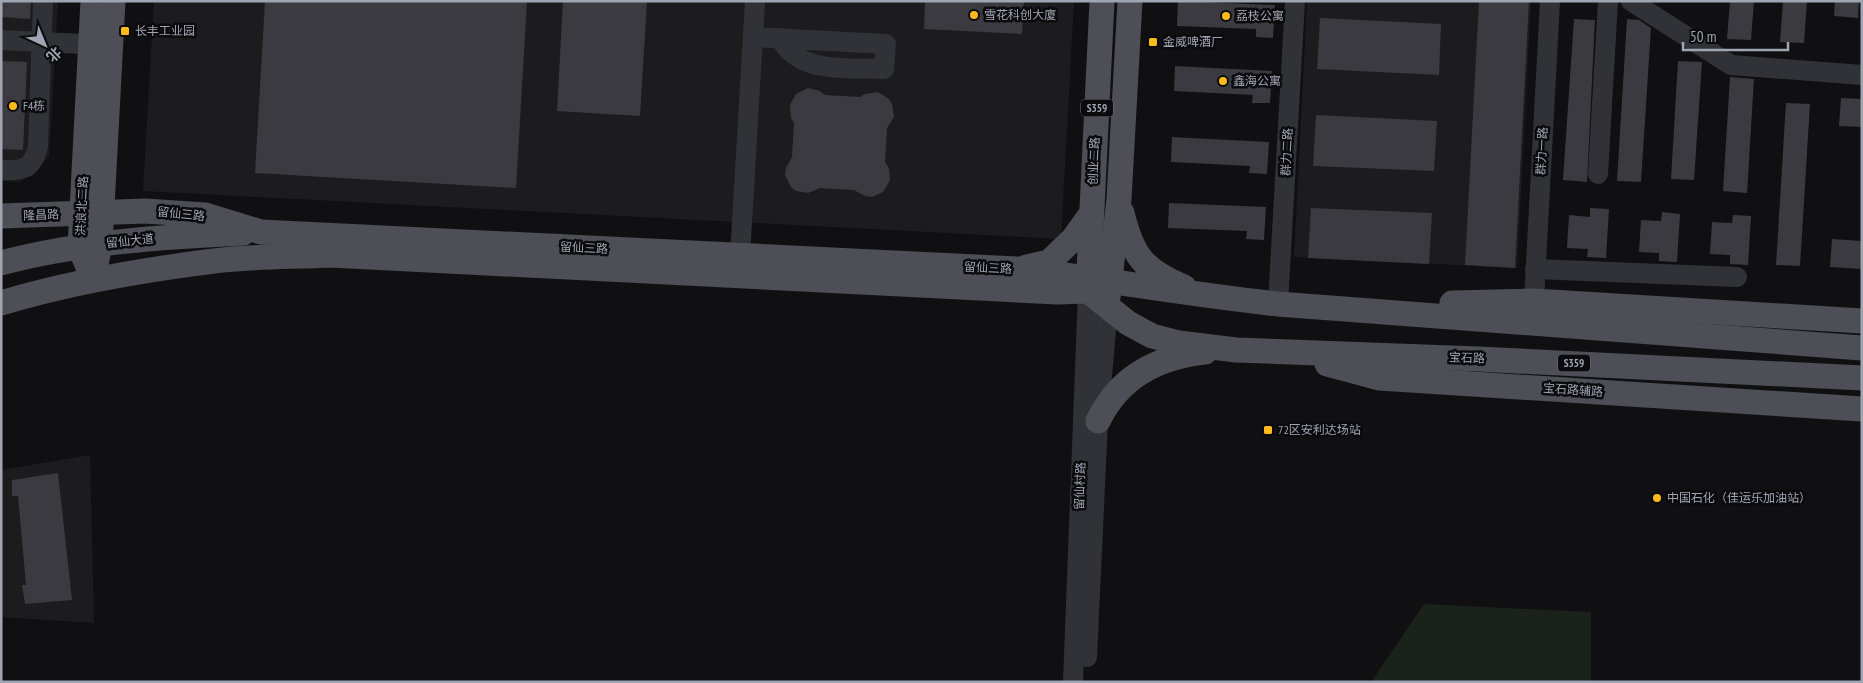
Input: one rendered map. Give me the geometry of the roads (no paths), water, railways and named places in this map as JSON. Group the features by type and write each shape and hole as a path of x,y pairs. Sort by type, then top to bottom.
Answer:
{"main road":[{"name":"洪浪北二路","path":"93,1 101,45"},
{"name":"洪浪北二路","path":"93,279 90,246 101,45 113,1"},
{"name":"创业二路","path":"1095,283 1091,214 1102,1"},
{"name":"S359","path":"1095,283 1118,200 1130,1"},
{"name":"S359","path":"1118,200 1126,234 1131,247 1139,258 1169,280 1210,297 1862,348"},
{"name":"留仙三路","path":"92,213 145,211 204,215 261,232 1017,269 1095,283"},
{"name":"隆昌路","path":"1,216 92,213"},
{"path":"1017,269 1049,262 1073,238 1091,214"},
{"name":"留仙大道","path":"1,262 90,246 150,238 261,232"},
{"name":"留仙三路","path":"93,279 215,261 331,255 1057,292 1095,283"},
{"path":"1,303 93,279"},
{"path":"1095,283 1210,297"},
{"name":"宝石路","path":"1095,283 1108,307 1128,323 1152,336 1179,343 1236,350 1286,353 1478,358 1862,378"},
{"path":"1289,304 1534,301 1862,320"},
{"path":"1098,421 1113,394 1141,372 1163,362 1200,353 1236,350"},
{"name":"宝石路辅路","path":"1286,353 1379,378 1862,409"}],"street":[{"path":"1,170 20,170 30,166 36,158 44,1"},
{"path":"740,256 755,1"},
{"name":"群力二路","path":"1289,304 1295,1"},
{"name":"群力一路","path":"1534,301 1550,1"},
{"path":"1598,174 1608,1"},
{"path":"1631,1 1731,65 1862,75"},
{"path":"753,37 780,38"},
{"path":"1,40 101,45"},
{"path":"1535,269 1737,277"},
{"name":"留仙村路","path":"1073,682 1095,283"},
{"name":"留仙村路","path":"1086,682 1098,421 1108,307"}],"place":[{"name":"雪花科创大廈","path":"974,15"},
{"name":"荔枝公寓","path":"1226,16"},
{"name":"长丰工业园","path":"125,31"},
{"name":"金威啤酒厂","path":"1153,42"},
{"name":"鑫海公寓","path":"1223,81"},
{"name":"F4栋","path":"13,106"},
{"name":"72区安利达场站","path":"1268,430"},
{"name":"中国石化（佳运乐加油站）","path":"1657,498"}]}
